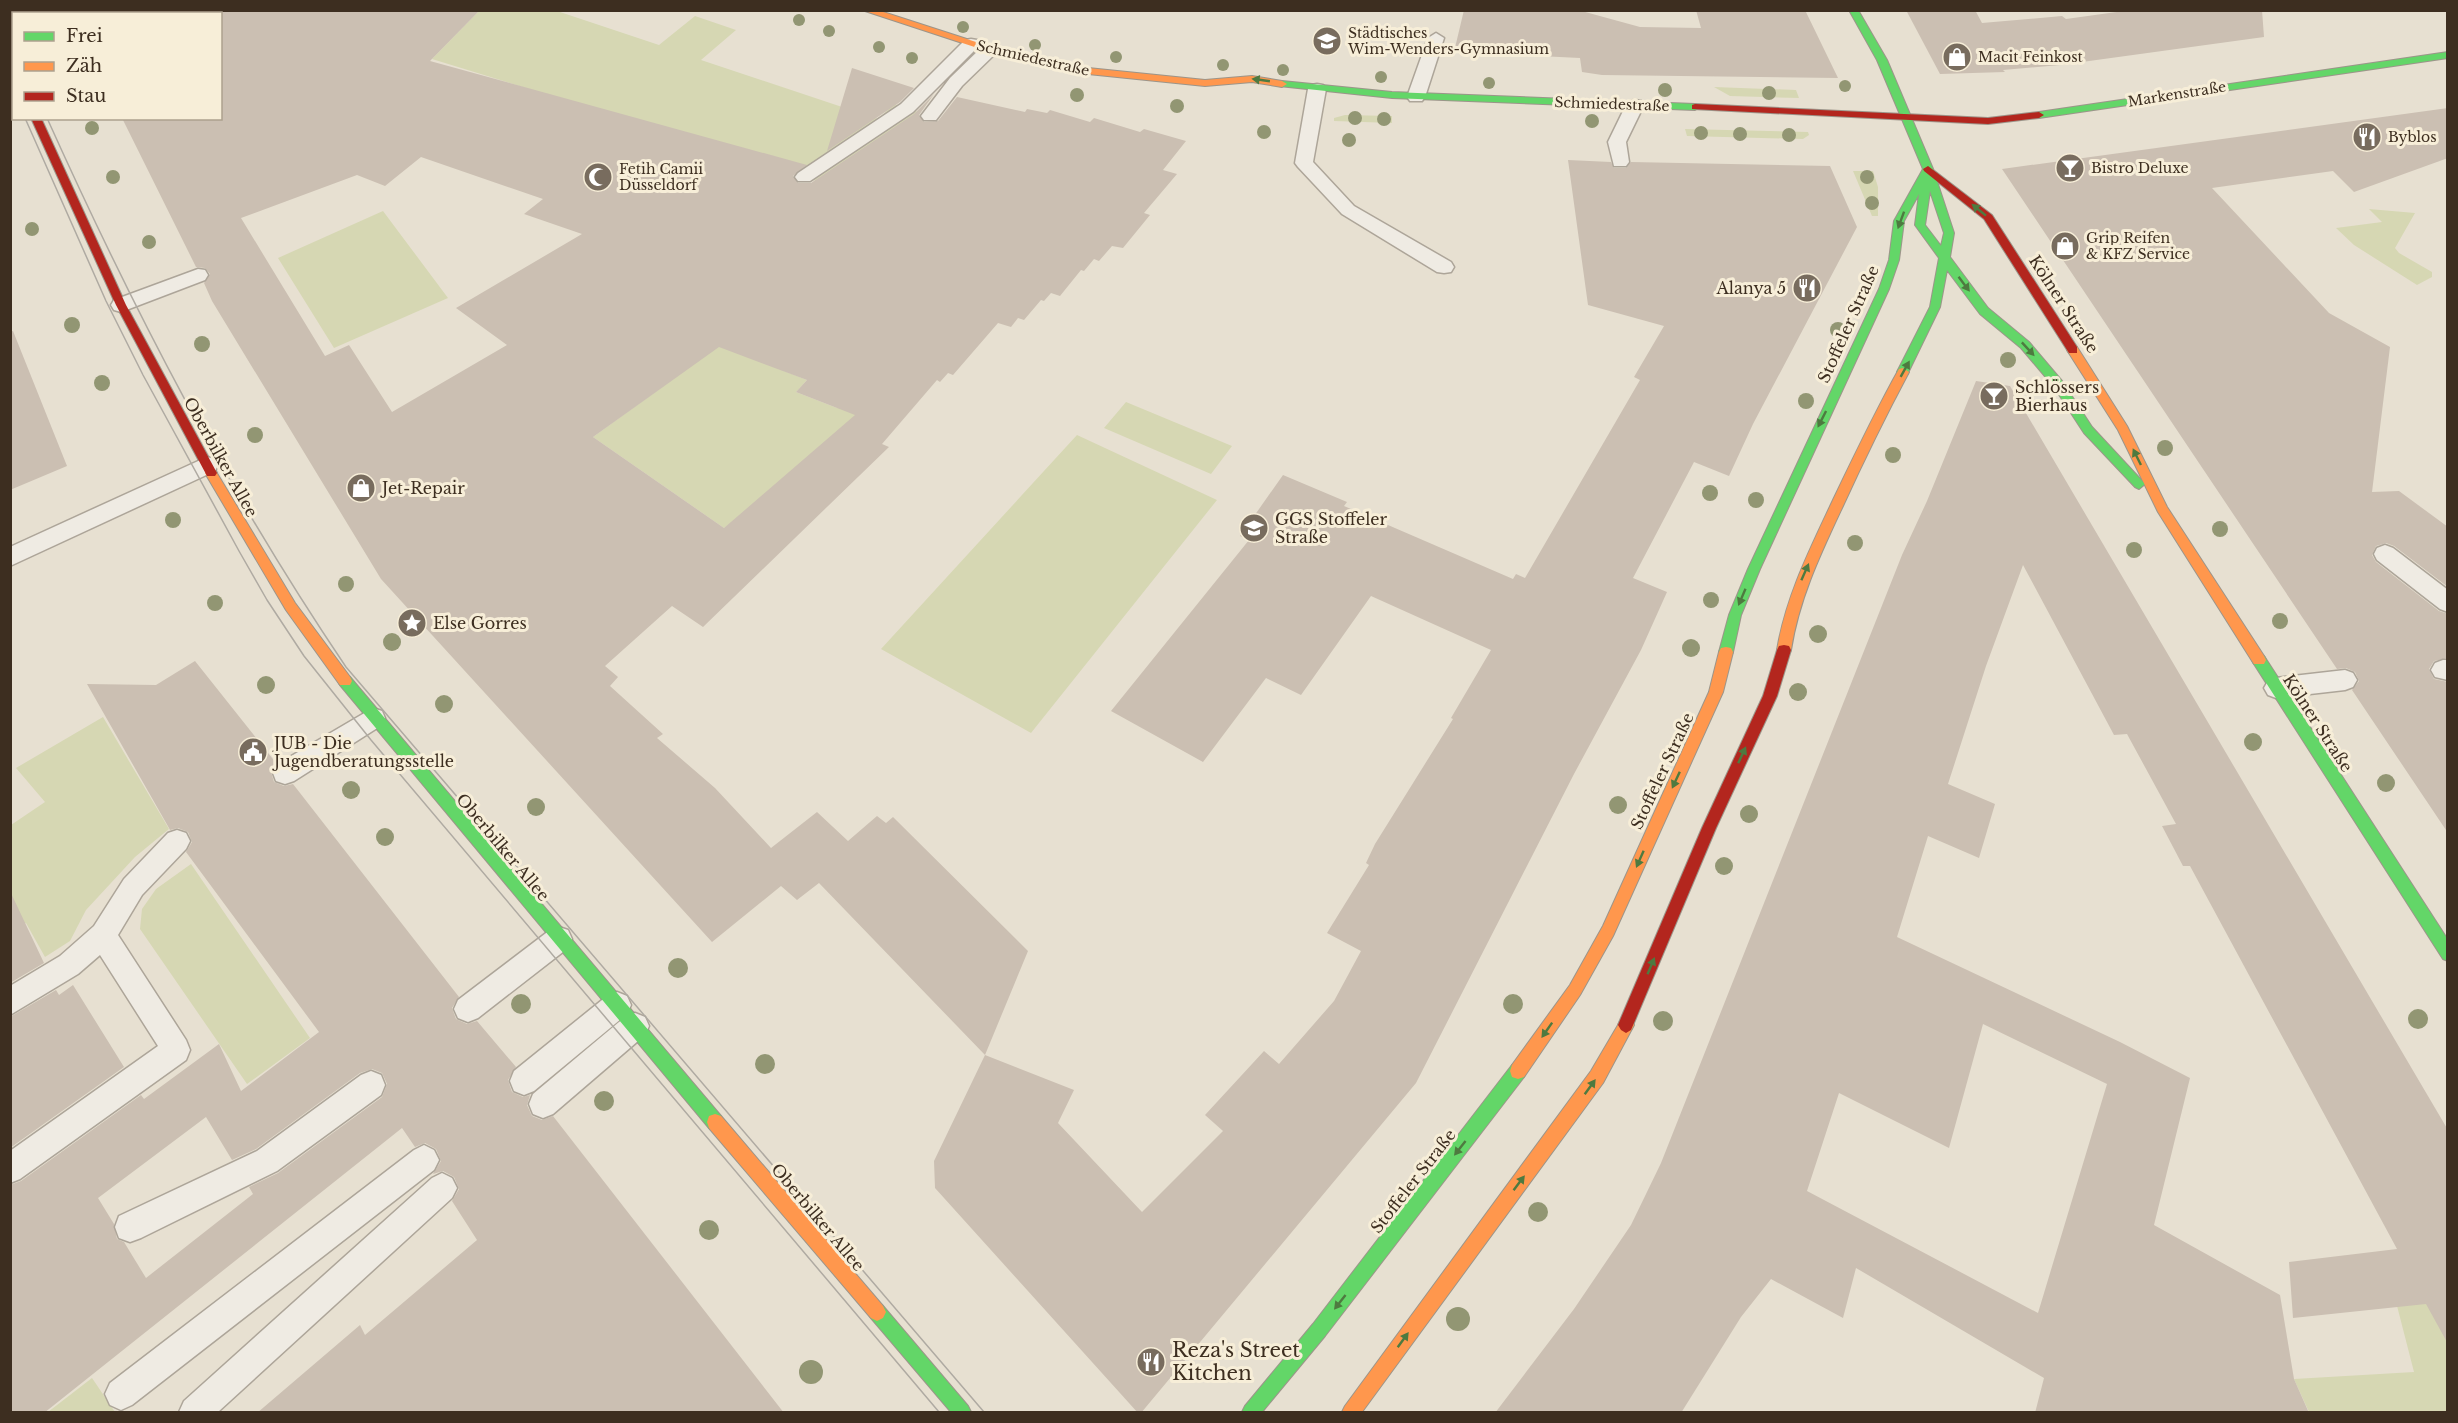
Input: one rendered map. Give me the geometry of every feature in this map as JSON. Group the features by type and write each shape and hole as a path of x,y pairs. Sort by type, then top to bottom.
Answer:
{"main road":[{"name":"Schmiedestraße","path":"866,10 989,50 1088,71 1205,83 1252,79 1317,89 1416,97 1906,116"},
{"name":"Kölner Straße","path":"1853,10 1882,60 1928,169 1988,217 2123,429 2163,510 2448,954"},
{"name":"Markenstraße","path":"1906,116 1998,120 2448,55"},
{"name":"Schmiedestraße","path":"1205,83 1242,95"},
{"name":"Schmiedestraße","path":"1262,96 1317,89"},
{"name":"Oberbilker Allee","path":"37,120 121,305 265,568 324,656 373,718 962,1413"},
{"name":"Kölner Straße","path":"1928,169 1920,225 1984,311 2025,345 2058,384 2088,430 2163,510"},
{"path":"1351,1413 1597,1077 1629,1020 1709,828 1770,696 1783,658 1787,626 1796,593 1877,420 1940,308 1944,258 1949,232 1928,169"},
{"name":"Stoffeler Straße","path":"1251,1413 1496,1102 1575,990 1608,931 1716,692 1734,615 1884,289 1894,260 1899,221 1928,169"},
{"path":"1964,309 1984,311"}],"lane":[{"path":"1416,97 1436,38"},
{"path":"804,177 907,108 971,44"},
{"path":"930,116 956,82 989,50"},
{"path":"1317,89 1304,163 1348,210 1444,267"},
{"path":"1620,162 1617,142 1635,105"},
{"path":"121,305 198,275"},
{"path":"10,557 207,465"},
{"path":"2385,554 2448,603"},
{"path":"2276,688 2345,680"},
{"path":"285,773 373,718"},
{"path":"10,1002 69,965 103,935 133,887 177,841"},
{"path":"10,1169 176,1050 103,935"},
{"path":"468,1009 560,939"},
{"path":"524,1081 617,1005"},
{"path":"543,1104 635,1026"},
{"path":"130,1227 267,1161 371,1085"},
{"path":"121,1394 424,1160"},
{"path":"195,1413 442,1188"}],"green space":[{"path":"479,11 557,11 659,45 695,16 736,30 701,60 878,119 894,104 918,112 816,181 749,157 432,59"},
{"path":"1714,87 1796,90 1799,98 1730,96"},
{"path":"1345,115 1392,116 1392,123 1334,121 1334,118"},
{"path":"1685,129 1808,132 1809,135 1803,139 1687,136"},
{"path":"1853,171 1873,171 1878,187 1878,216 1872,216"},
{"path":"2369,209 2415,213 2395,248 2399,253 2432,272 2432,277 2417,285 2354,245 2336,228 2382,222"},
{"path":"383,211 448,298 334,348 278,258"},
{"path":"869,237 784,371 807,380 796,392 837,408 847,399 896,417 724,528 593,437"},
{"path":"1126,402 1232,446 1211,474 1104,428"},
{"path":"1077,435 1217,500 1031,733 881,649"},
{"path":"103,717 169,829 135,857 86,910 70,941 45,957 26,923 11,931 11,825 45,802 16,768"},
{"path":"191,864 310,1038 247,1084 140,929 142,909 156,889"},
{"path":"2395,1298 2447,1307 2447,1412 2309,1412 2294,1379 2414,1372"},
{"path":"92,1378 115,1412 48,1412"}],"building":[{"path":"220,10 480,10 430,61 807,165 793,176 798,183 811,183 914,114 934,94 919,115 924,122 938,121 957,97 1025,112 1027,109 1047,113 1050,110 1090,122 1094,118 1140,132 1144,129 1186,141 1163,170 1177,174 1144,213 1150,215 1123,248 1112,246 1099,261 1094,259 1084,271 1081,270 1060,296 1051,293 1044,301 1041,300 1024,320 1018,318 1011,327 998,323 953,375 948,373 940,382 937,380 882,444 889,447 703,627 672,606 605,666 618,677 610,686 663,734 657,738 715,788 771,848 817,812 848,841 877,816 886,823 893,817 1028,951 985,1055 819,883 797,900 781,886 712,942 381,579 212,301 204,283 210,274 205,268 196,267 123,120 222,120 222,12","holes":["421,157 543,199 524,214 582,234 456,308 507,345 392,412 349,345 325,356 241,218 357,175 385,186","719,347 807,380 796,392 855,415 724,528 593,437"]},
{"path":"1464,10 1578,10 1640,27 1701,28 1696,10 1805,10 1838,78 1602,75 1582,72 1580,58 1454,52"},
{"path":"1906,10 1975,10 1982,23 2062,16 2066,19 2131,10 2262,10 2264,37 2060,65 2003,70 2005,72 1940,74"},
{"path":"852,68 914,88 900,102 827,151"},
{"path":"2448,108 2448,158 2354,192 2333,171 2212,188 2329,313 2390,347 2372,492 2399,491 2448,527 2448,587 2394,546 2386,543 2376,546 2372,555 2376,562 2439,611 2448,614 2448,658 2434,661 2429,669 2434,679 2448,682 2448,833 2352,690 2359,681 2355,672 2346,668 2337,669 2002,169"},
{"path":"1568,160 1611,162 1614,168 1626,168 1631,162 1830,166 1857,227 1753,424 1729,476 1694,462 1633,578 1667,592 1641,650 1574,774 1416,1083 1141,1413 1138,1413 935,1188 934,1161 985,1055 1074,1090 1058,1123 1142,1212 1223,1131 1205,1115 1264,1051 1279,1064 1334,1001 1361,951 1327,933 1369,865 1366,863 1375,844 1453,719 1451,718 1491,650 1371,596 1301,695 1266,678 1203,762 1111,711 1249,540 1240,536 1283,475 1347,502 1344,506 1513,579 1516,574 1525,578 1640,380 1634,377 1664,326 1588,305"},
{"path":"13,331 67,466 10,490 10,332"},
{"path":"1976,381 2010,386 2448,1130 2448,1344 2426,1304 2293,1318 2289,1262 2397,1249 2190,866 2183,866 2162,826 2176,824 2127,734 2114,735 2023,565 1986,666 1948,784 1995,804 1979,858 1928,836 1897,937 2120,1042 2190,1078 2154,1225 2280,1295 2294,1379 2309,1413 2035,1413 2044,1378 1856,1268 1843,1318 1771,1279 1741,1317 1681,1413 1495,1413 1574,1309 1631,1225 1661,1163 1902,555 1927,501","holes":["1983,1024 2107,1084 2038,1313 1807,1191 1839,1093 1949,1148"]},
{"path":"195,661 276,763 271,772 274,782 284,786 293,784 459,997 452,1008 456,1019 467,1024 477,1021 516,1067 508,1080 512,1092 523,1097 530,1095 527,1105 532,1116 542,1120 553,1116 784,1413 257,1413 360,1325 365,1335 477,1240 452,1201 459,1189 454,1177 443,1171 433,1174 441,1161 436,1149 425,1143 415,1147 402,1128 44,1413 10,1413 10,1185 21,1181 141,1095 144,1099 219,1044 241,1091 319,1032 186,852 192,842 188,832 178,828 170,830 87,684 156,685","holes":["372,1069 382,1073 387,1084 382,1097 278,1173 249,1187 253,1194 146,1278 124,1242 117,1239 114,1224 98,1198 206,1117 232,1160 256,1149 360,1073"]},
{"path":"10,891 44,963 10,983"},
{"path":"73,985 124,1067 10,1148 10,1017 56,990 59,995"}],"tram line":[{"path":"10,38 12,42"},
{"path":"10,84 12,88"},
{"path":"26,120 106,301 143,375 267,600 304,656 371,740 939,1412"},
{"path":"48,120 148,330 184,399 261,534 346,667 984,1412"}],"traffic: fast":[{"path":"1853,10 1882,60 1928,169 1949,233 1935,307 1903,372"},
{"path":"2039,115 2448,55"},
{"path":"1282,84 1392,95 1695,107"},
{"path":"1726,652 1735,615 1754,569 1884,289 1894,260 1899,221 1928,169"},
{"path":"1926,183 1920,225 1984,311 2025,345 2058,384 2088,430 2139,484"},
{"path":"2259,660 2448,954"},
{"path":"345,681 715,1122"},
{"path":"1251,1412 1319,1330 1518,1071"},
{"path":"877,1312 962,1412"}],"traffic: slow":[{"path":"866,10 1008,55 1088,71 1205,83 1252,79 1282,84"},
{"path":"10,61 12,64"},
{"path":"2073,350 2123,429 2162,509 2259,660"},
{"path":"1784,650 1791,614 1810,563 1903,372"},
{"path":"211,473 257,554 290,606 345,681"},
{"path":"1518,1071 1575,990 1608,931 1716,692 1726,652"},
{"path":"1351,1412 1597,1077 1626,1025"},
{"path":"715,1122 877,1312"}],"traffic: jam":[{"path":"1695,107 1988,121 2039,115"},
{"path":"37,120 121,305 211,473"},
{"path":"1928,169 1988,217 2073,350"},
{"path":"1626,1025 1709,828 1770,696 1784,650"}],"place":[{"name":"Städtisches Wim-Wenders-Gymnasium","path":"1327,41"},
{"name":"Macit Feinkost","path":"1957,57"},
{"name":"Byblos","path":"2367,137"},
{"name":"Bistro Deluxe","path":"2070,168"},
{"name":"Fetih Camii Düsseldorf","path":"598,177"},
{"name":"Grip Reifen & KFZ Service","path":"2065,246"},
{"name":"Alanya 5","path":"1807,288"},
{"name":"Schlössers Bierhaus","path":"1994,396"},
{"name":"Jet-Repair","path":"361,488"},
{"name":"GGS Stoffeler Straße","path":"1254,528"},
{"name":"Else Gorres","path":"412,623"},
{"name":"JUB - Die Jugendberatungsstelle","path":"253,752"},
{"name":"Reza's Street Kitchen","path":"1151,1362"}]}
